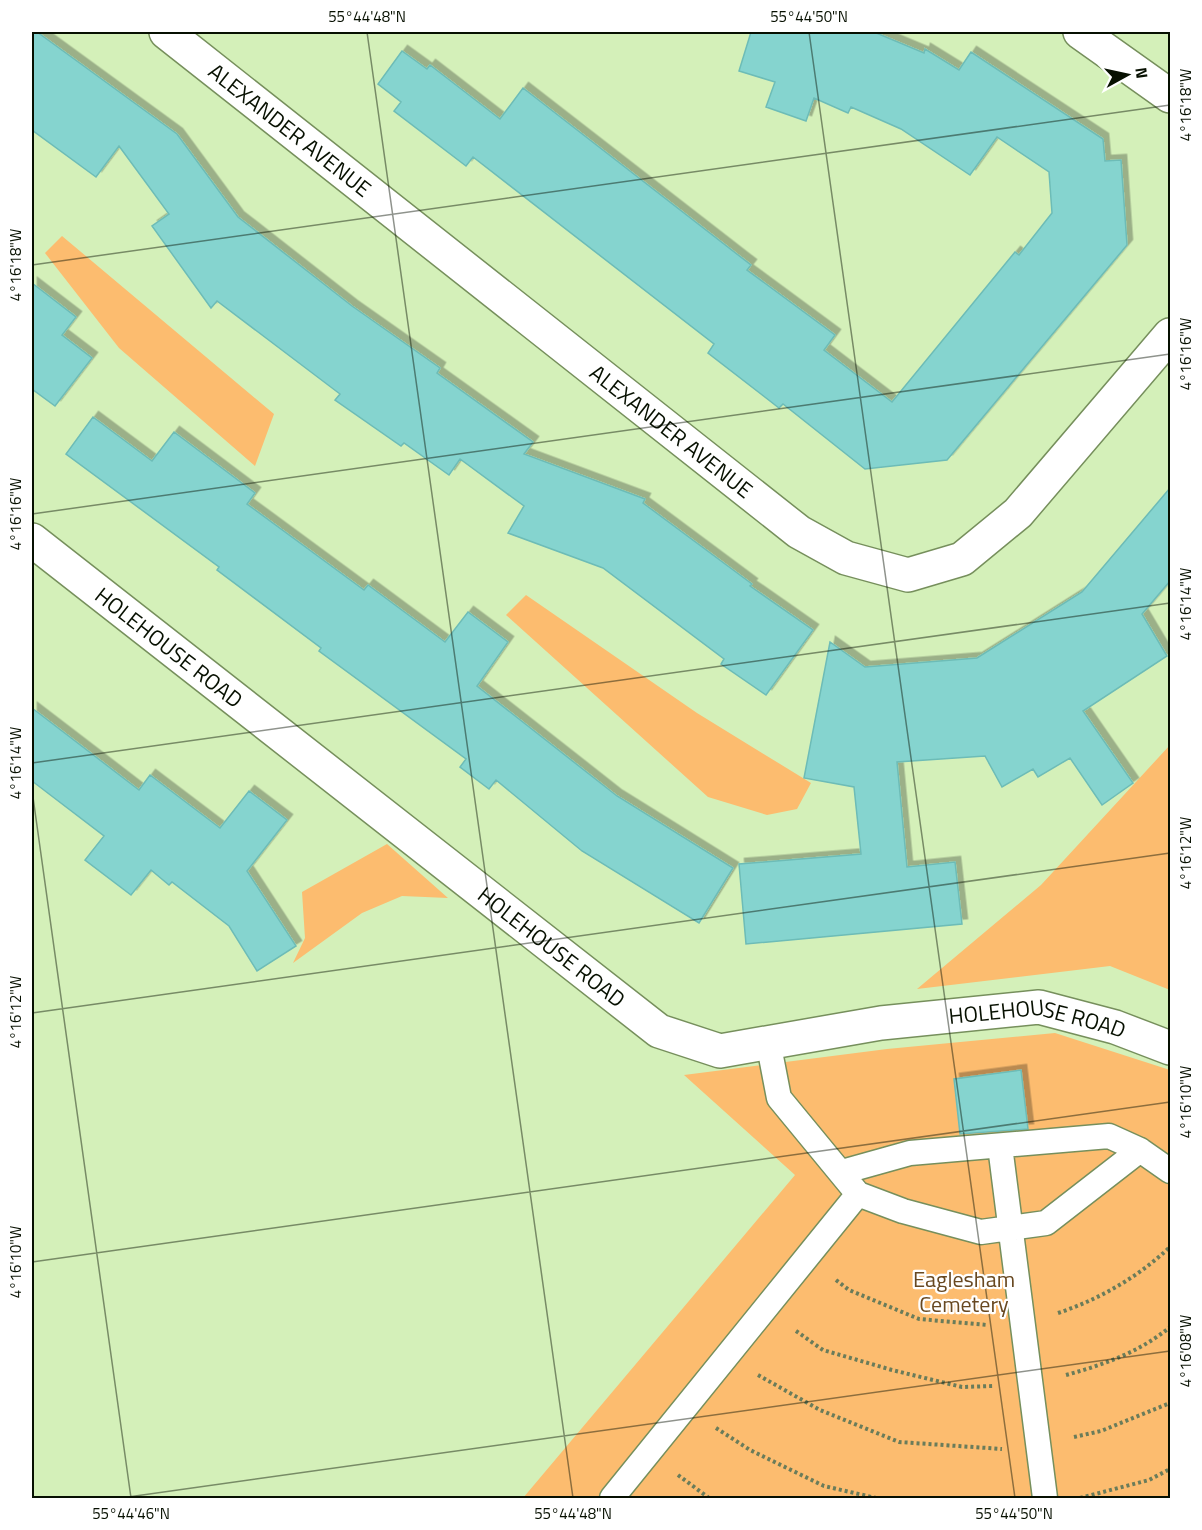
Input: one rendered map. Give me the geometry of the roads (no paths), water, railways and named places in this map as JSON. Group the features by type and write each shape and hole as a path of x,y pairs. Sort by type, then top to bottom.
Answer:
{"street":[{"name":"ALEXANDER AVENUE","path":"166,32 799,532 846,558 908,575 962,559 1018,513 1170,335"},
{"path":"1080,32 1170,96"},
{"name":"HOLEHOUSE ROAD","path":"32,540 658,1031 720,1051 881,1023 1039,1007 1114,1027 1170,1048"}],"lane":[{"path":"768,1041 778,1098 858,1194 903,1211 981,1232 1046,1223 1140,1150"},
{"path":"842,1172 910,1153 1109,1136 1140,1150 1170,1171"},
{"path":"1000,1146 1045,1498"},
{"path":"612,1498 858,1194"}],"park label":[{"name":"Eaglesham Cemetery","path":"964,1292"}]}
